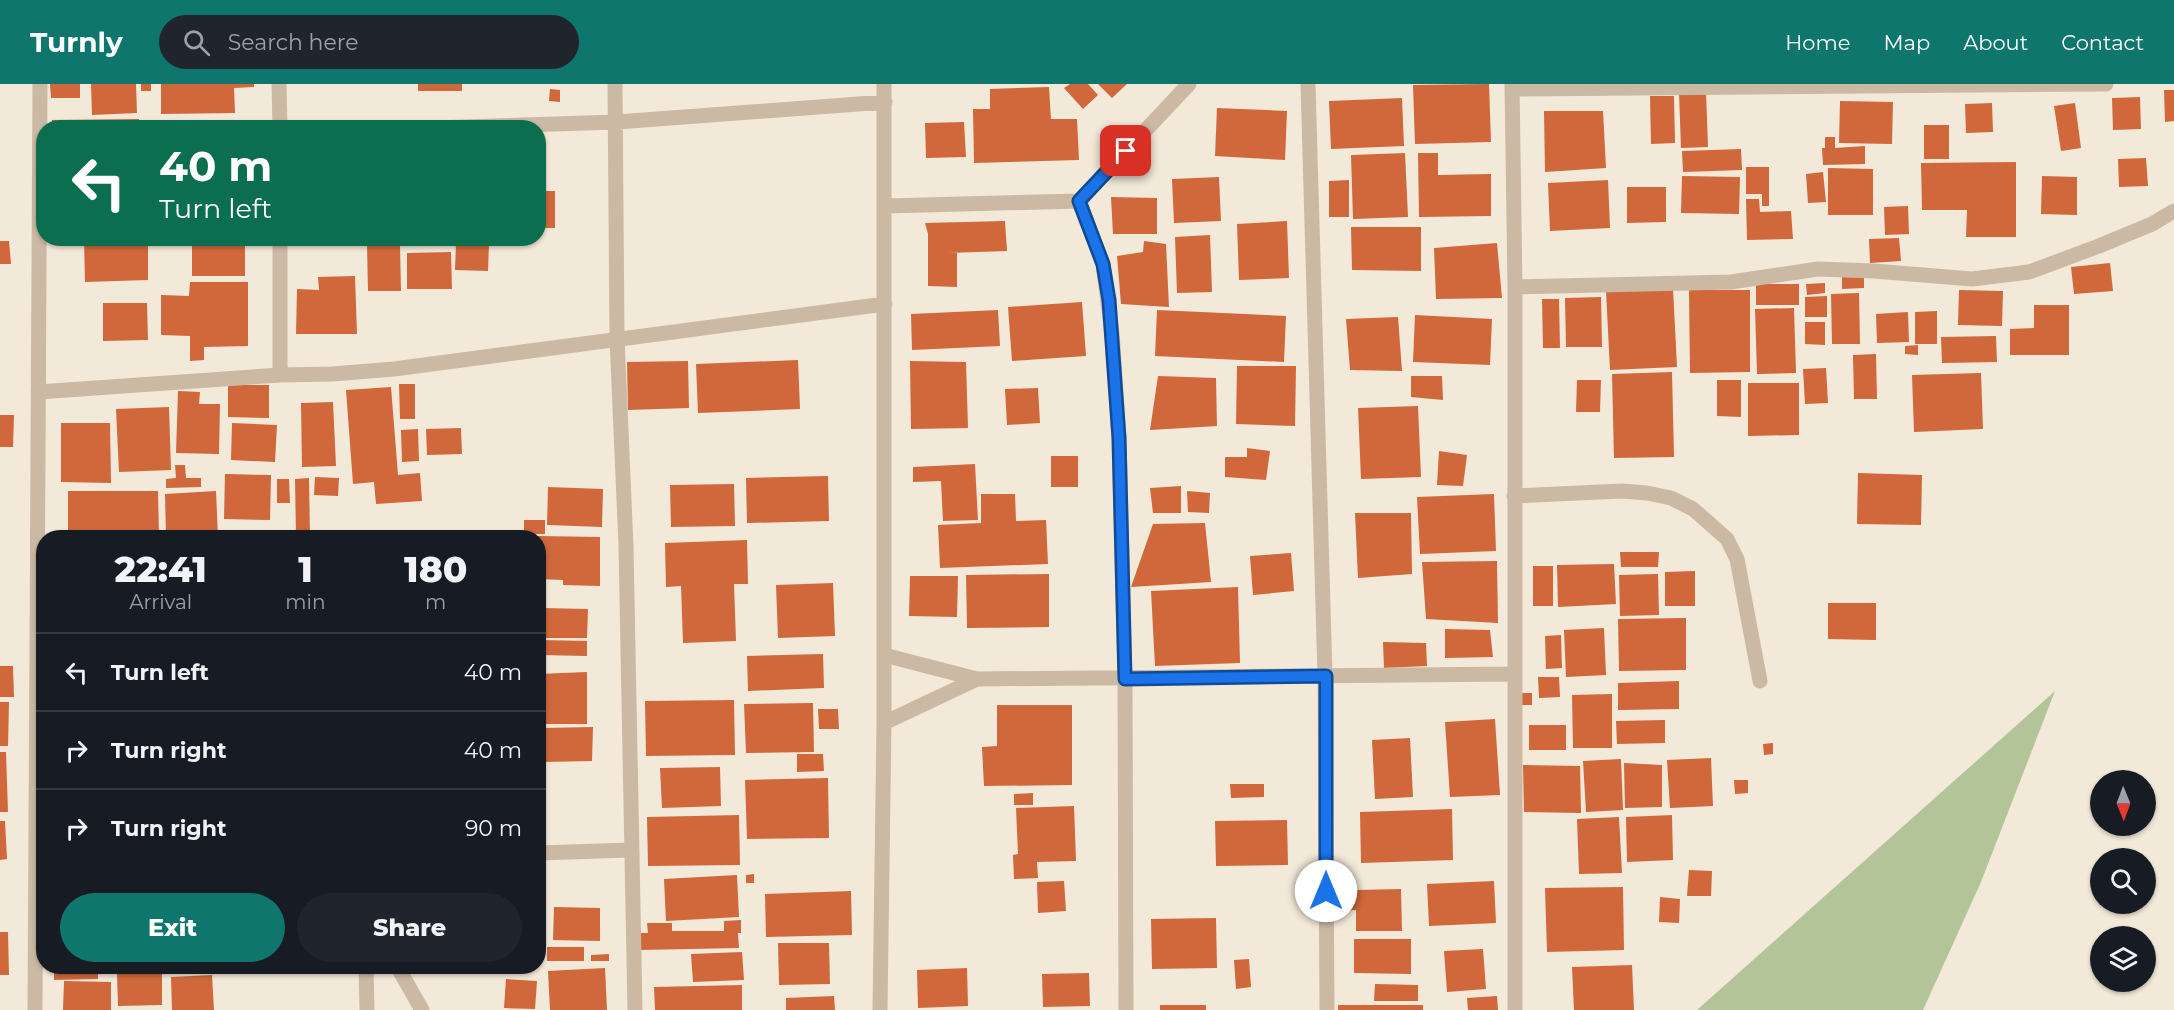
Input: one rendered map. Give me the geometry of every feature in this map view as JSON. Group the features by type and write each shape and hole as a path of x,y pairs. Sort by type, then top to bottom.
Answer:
{"street":[{"path":"40,84 40,120"},
{"path":"279,84 280,120"},
{"path":"615,84 617,338 626,546 635,1010"},
{"path":"880,1010 884,723 884,84"},
{"path":"885,206 1079,201 1189,84"},
{"path":"1308,84 1326,676 1327,1010"},
{"path":"1515,1010 1515,287 1512,86 2106,84"},
{"path":"546,124 617,122 885,102"},
{"path":"1079,201 1103,264 1111,322 1119,438 1125,679 1126,1010"},
{"path":"1515,287 1731,282 1818,269 1972,279 2029,272 2110,242 2152,224 2174,211"},
{"path":"39,246 39,530"},
{"path":"280,246 280,375"},
{"path":"38,392 394,369 885,304"},
{"path":"1514,496 1623,491 1671,498 1694,509 1727,539 1737,559 1760,681"},
{"path":"884,655 977,679 1514,674"},
{"path":"884,723 977,679"},
{"path":"546,853 631,850"},
{"path":"36,1010 37,974"},
{"path":"366,974 368,1010"},
{"path":"402,974 422,1010"}],"green space":[{"path":"2055,691 1981,882 1923,1010 1697,1010"}],"building":[{"path":"50,84 80,84 80,98 51,98"},
{"path":"91,84 136,84 137,113 92,115"},
{"path":"141,84 151,84 151,91 141,91"},
{"path":"161,84 254,84 254,87 234,88 235,113 161,114"},
{"path":"418,84 462,84 462,91 418,91"},
{"path":"1070,84 1088,84 1098,95 1083,109 1064,88"},
{"path":"1098,84 1127,84 1112,98"},
{"path":"1489,84 1491,142 1415,144 1413,85"},
{"path":"1049,87 1051,119 1077,119 1079,160 974,163 973,109 990,109 990,89"},
{"path":"550,89 560,90 560,102 549,101"},
{"path":"2164,90 2174,90 2174,121 2165,122"},
{"path":"1706,92 1708,147 1681,148 1679,93"},
{"path":"1650,96 1674,96 1675,143 1651,144"},
{"path":"2140,97 2141,129 2113,130 2112,98"},
{"path":"1402,98 1404,146 1331,149 1329,101"},
{"path":"1840,101 1893,102 1892,144 1839,143"},
{"path":"1992,103 1993,132 1966,133 1965,104"},
{"path":"2075,103 2081,148 2061,151 2054,106"},
{"path":"1217,108 1287,111 1285,160 1215,156"},
{"path":"1544,111 1603,111 1606,168 1545,172"},
{"path":"139,119 139,120 52,120"},
{"path":"964,122 966,157 926,158 925,123"},
{"path":"1924,125 1949,125 1949,159 1924,159"},
{"path":"1825,137 1835,137 1835,148 1865,146 1865,164 1823,165 1822,148 1825,148"},
{"path":"1741,149 1742,170 1683,172 1682,151"},
{"path":"1405,153 1408,217 1353,219 1351,155"},
{"path":"1418,153 1438,153 1438,175 1491,174 1491,216 1419,217"},
{"path":"2146,158 2148,186 2119,187 2118,159"},
{"path":"2016,162 2016,237 1966,237 1967,210 1922,210 1921,163"},
{"path":"1746,167 1769,167 1769,206 1762,206 1762,194 1746,194"},
{"path":"1828,168 1873,169 1873,215 1828,215"},
{"path":"1823,172 1826,202 1808,203 1806,174"},
{"path":"1682,176 1740,177 1739,214 1681,213"},
{"path":"2042,176 2077,177 2077,215 2041,214"},
{"path":"1219,177 1221,221 1174,223 1172,179"},
{"path":"1349,180 1349,217 1329,217 1329,181"},
{"path":"1608,180 1610,228 1550,231 1548,183"},
{"path":"1627,187 1666,187 1666,222 1627,223"},
{"path":"546,191 555,191 555,228 546,228"},
{"path":"1111,197 1157,198 1157,234 1113,234"},
{"path":"1746,199 1759,199 1760,212 1791,211 1793,239 1747,240"},
{"path":"1908,206 1909,234 1885,235 1884,207"},
{"path":"1005,221 1007,251 948,253 957,253 957,287 928,286 928,234 925,223"},
{"path":"1287,221 1289,278 1239,280 1237,224"},
{"path":"1351,227 1421,227 1421,271 1352,270"},
{"path":"1210,235 1212,292 1177,293 1175,237"},
{"path":"1899,238 1901,261 1870,263 1869,239"},
{"path":"0,241 9,241 11,264 0,264"},
{"path":"1144,241 1166,244 1169,307 1121,304 1117,256 1143,252"},
{"path":"1497,243 1502,298 1436,299 1434,248"},
{"path":"84,246 148,246 148,280 85,282"},
{"path":"192,246 245,246 245,276 192,276"},
{"path":"367,246 400,246 401,291 368,291"},
{"path":"456,246 489,246 488,271 455,270"},
{"path":"451,252 452,289 407,289 407,253"},
{"path":"2110,263 2113,291 2074,294 2071,267"},
{"path":"1864,273 1864,288 1842,289 1842,274"},
{"path":"355,276 357,334 296,334 297,289 319,290 318,277"},
{"path":"190,282 248,282 248,346 204,347 204,360 190,361 190,336 161,335 161,295 189,296"},
{"path":"1825,283 1825,293 1807,295 1806,284"},
{"path":"1756,284 1799,284 1799,305 1756,305"},
{"path":"1673,288 1677,367 1610,370 1606,291"},
{"path":"1689,290 1750,290 1750,372 1690,373"},
{"path":"1959,290 2003,291 2002,326 1958,325"},
{"path":"1859,293 1860,344 1832,344 1831,294"},
{"path":"1827,296 1827,317 1805,317 1805,297"},
{"path":"1601,297 1602,347 1566,347 1565,298"},
{"path":"1542,299 1559,299 1560,348 1543,348"},
{"path":"1082,302 1086,356 1012,361 1008,307"},
{"path":"103,303 147,303 148,340 103,341"},
{"path":"2034,305 2069,305 2069,355 2010,355 2010,329 2034,328"},
{"path":"1794,308 1796,373 1757,374 1755,309"},
{"path":"998,310 1000,346 912,350 911,314"},
{"path":"1157,310 1286,316 1284,362 1155,356"},
{"path":"1937,311 1937,344 1915,344 1915,312"},
{"path":"1908,312 1909,342 1877,343 1876,314"},
{"path":"1415,315 1492,319 1490,365 1413,362"},
{"path":"1398,317 1402,371 1350,370 1346,319"},
{"path":"1805,322 1825,322 1825,345 1805,344"},
{"path":"1996,336 1997,362 1942,363 1941,337"},
{"path":"1918,345 1918,355 1905,354 1905,346"},
{"path":"1876,354 1877,399 1854,399 1853,355"},
{"path":"798,360 800,409 698,413 696,364"},
{"path":"688,361 689,408 628,410 627,362"},
{"path":"910,361 966,362 968,428 911,429"},
{"path":"1237,366 1296,366 1295,426 1236,424"},
{"path":"1826,368 1828,403 1805,404 1803,369"},
{"path":"1672,372 1674,457 1614,458 1612,374"},
{"path":"1981,373 1983,429 1914,432 1912,375"},
{"path":"1158,376 1216,378 1217,426 1150,430"},
{"path":"1411,376 1442,376 1443,400 1411,397"},
{"path":"1577,380 1601,380 1600,412 1576,412"},
{"path":"1717,380 1741,380 1741,417 1717,416"},
{"path":"1748,383 1799,383 1799,435 1748,436"},
{"path":"399,384 415,384 415,419 400,419"},
{"path":"228,385 269,385 269,418 228,417"},
{"path":"391,387 398,475 420,473 422,501 376,504 374,482 353,484 346,390"},
{"path":"1038,388 1040,423 1007,425 1005,389"},
{"path":"178,391 200,392 199,404 220,404 219,454 176,453"},
{"path":"333,402 336,466 302,467 301,403"},
{"path":"1418,406 1421,477 1361,479 1358,408"},
{"path":"169,407 171,470 119,472 116,409"},
{"path":"0,415 14,415 13,447 0,447"},
{"path":"61,423 110,423 111,483 61,482"},
{"path":"232,423 277,425 275,462 231,460"},
{"path":"461,428 462,454 427,455 426,429"},
{"path":"418,429 419,461 402,462 401,430"},
{"path":"1247,448 1270,451 1266,480 1225,477 1225,457 1247,457"},
{"path":"1439,451 1467,455 1463,486 1437,485"},
{"path":"1051,456 1078,456 1078,487 1051,487"},
{"path":"975,464 978,520 943,521 941,481 913,482 913,467"},
{"path":"175,465 185,465 186,478 201,478 201,487 166,488 166,479 176,478"},
{"path":"1858,473 1922,475 1921,525 1857,524"},
{"path":"225,474 271,475 270,520 224,519"},
{"path":"828,476 829,521 747,523 746,478"},
{"path":"315,477 339,478 338,496 314,495"},
{"path":"309,478 310,530 296,530 295,479"},
{"path":"277,479 289,479 290,503 277,503"},
{"path":"734,484 735,526 671,527 670,485"},
{"path":"1181,486 1181,513 1153,513 1150,488"},
{"path":"548,487 603,489 602,527 547,525"},
{"path":"68,491 158,491 159,530 68,530"},
{"path":"216,491 218,530 166,530 165,494"},
{"path":"1187,491 1210,493 1209,513 1188,512"},
{"path":"981,494 1015,494 1016,521 1046,520 1048,564 940,568 938,525 981,523"},
{"path":"1494,494 1496,551 1420,554 1417,497"},
{"path":"1355,513 1411,513 1412,574 1358,578"},
{"path":"524,520 545,520 545,530 524,530"},
{"path":"1205,523 1211,582 1131,587 1153,524"},
{"path":"546,536 600,537 600,586 563,585 563,580 546,579"},
{"path":"747,540 748,584 734,584 736,641 683,643 681,586 666,587 665,543"},
{"path":"1620,552 1659,552 1658,567 1621,567"},
{"path":"1291,553 1294,591 1253,595 1250,556"},
{"path":"1497,561 1498,623 1426,619 1422,562"},
{"path":"1614,564 1616,604 1558,607 1557,565"},
{"path":"1533,566 1553,566 1553,606 1533,606"},
{"path":"1695,571 1695,606 1665,606 1665,572"},
{"path":"1049,574 1049,627 967,628 966,575"},
{"path":"1658,574 1659,615 1620,616 1619,575"},
{"path":"910,576 958,576 957,617 909,616"},
{"path":"833,583 835,636 778,638 776,585"},
{"path":"1238,587 1240,663 1155,666 1151,591"},
{"path":"1828,603 1876,603 1876,640 1828,639"},
{"path":"546,608 588,609 587,638 546,638"},
{"path":"1686,618 1686,670 1619,671 1618,619"},
{"path":"1604,628 1606,675 1566,677 1564,630"},
{"path":"1445,629 1490,630 1493,657 1445,658"},
{"path":"1561,635 1562,668 1546,669 1545,636"},
{"path":"546,640 587,641 587,656 546,655"},
{"path":"1383,642 1426,643 1427,666 1384,668"},
{"path":"823,654 824,688 748,691 747,656"},
{"path":"0,666 13,666 14,697 0,697"},
{"path":"587,672 587,724 546,724 546,674"},
{"path":"1538,677 1559,677 1560,697 1539,698"},
{"path":"1679,681 1679,709 1618,710 1618,683"},
{"path":"1522,693 1532,693 1532,705 1522,705"},
{"path":"1612,694 1612,748 1573,748 1572,695"},
{"path":"734,700 735,755 646,756 645,701"},
{"path":"0,702 9,702 8,746 0,746"},
{"path":"813,703 814,752 746,753 744,704"},
{"path":"997,705 1072,705 1072,785 984,786 982,747 997,746"},
{"path":"818,709 838,709 839,729 819,729"},
{"path":"1495,719 1500,795 1450,797 1445,722"},
{"path":"1665,720 1665,743 1617,744 1616,721"},
{"path":"1529,725 1566,725 1566,750 1529,750"},
{"path":"593,727 592,761 546,762 546,728"},
{"path":"1410,738 1413,797 1375,799 1372,740"},
{"path":"1773,743 1773,754 1764,755 1763,744"},
{"path":"0,752 6,752 8,812 0,812"},
{"path":"797,754 823,754 824,771 797,772"},
{"path":"1711,758 1713,806 1670,808 1667,760"},
{"path":"1621,759 1623,810 1586,812 1583,761"},
{"path":"1624,763 1662,765 1662,807 1625,808"},
{"path":"1523,765 1580,766 1581,813 1524,812"},
{"path":"720,767 721,806 662,808 660,768"},
{"path":"828,778 829,838 747,839 745,780"},
{"path":"1734,780 1748,780 1748,793 1735,794"},
{"path":"1230,784 1264,784 1264,797 1231,798"},
{"path":"1033,793 1033,805 1014,805 1014,794"},
{"path":"1074,806 1076,861 1037,862 1038,878 1014,879 1013,855 1018,854 1016,808"},
{"path":"1452,809 1453,860 1361,863 1360,812"},
{"path":"739,815 740,865 648,866 647,817"},
{"path":"1672,815 1673,860 1627,862 1626,817"},
{"path":"1619,817 1622,873 1579,874 1577,819"},
{"path":"1287,820 1288,865 1216,866 1215,821"},
{"path":"0,821 5,821 7,859 0,860"},
{"path":"1689,870 1712,871 1711,896 1687,896"},
{"path":"754,874 754,883 746,883 746,875"},
{"path":"737,875 739,917 666,921 664,879"},
{"path":"1064,881 1066,911 1038,913 1037,882"},
{"path":"1494,881 1496,923 1429,926 1427,884"},
{"path":"1623,887 1624,950 1547,952 1545,888"},
{"path":"1401,889 1402,931 1356,931 1356,910 1330,911 1330,894 1356,893 1355,890"},
{"path":"851,891 852,935 766,937 765,894"},
{"path":"1660,897 1680,899 1679,923 1659,922"},
{"path":"554,907 600,908 600,941 553,940"},
{"path":"1216,918 1217,968 1152,969 1151,919"},
{"path":"741,920 741,933 738,933 739,948 640,950 640,933 648,933 647,923 672,923 672,931 724,931 724,921"},
{"path":"0,932 8,932 9,975 0,975"},
{"path":"1354,939 1411,939 1411,974 1354,973"},
{"path":"778,943 829,943 830,984 779,985"},
{"path":"547,947 584,947 584,961 547,961"},
{"path":"1483,949 1486,989 1447,992 1444,951"},
{"path":"742,952 744,980 693,982 691,954"},
{"path":"609,954 609,961 591,961 591,955"},
{"path":"1249,959 1251,987 1236,989 1234,960"},
{"path":"1632,965 1634,1010 1574,1010 1572,967"},
{"path":"605,968 607,1010 550,1010 548,971"},
{"path":"967,968 968,1006 918,1008 917,970"},
{"path":"1089,973 1090,1006 1043,1007 1042,974"},
{"path":"54,974 98,974 98,979 54,980"},
{"path":"117,974 162,974 162,1005 118,1006"},
{"path":"212,975 214,1010 172,1010 171,977"},
{"path":"506,979 537,981 535,1009 504,1008"},
{"path":"64,981 111,982 111,1010 63,1010"},
{"path":"1375,984 1418,985 1418,1001 1374,1001"},
{"path":"742,985 742,1010 655,1010 654,987"},
{"path":"834,996 835,1010 786,1010 786,998"},
{"path":"1497,996 1498,1010 1468,1010 1467,998"},
{"path":"1160,1005 1206,1005 1206,1010 1160,1010"},
{"path":"1338,1005 1423,1005 1423,1010 1338,1010"}],"route":[{"path":"1126,151 1079,201 1103,264 1109,300 1119,438 1125,679 1326,676 1326,891"}]}
